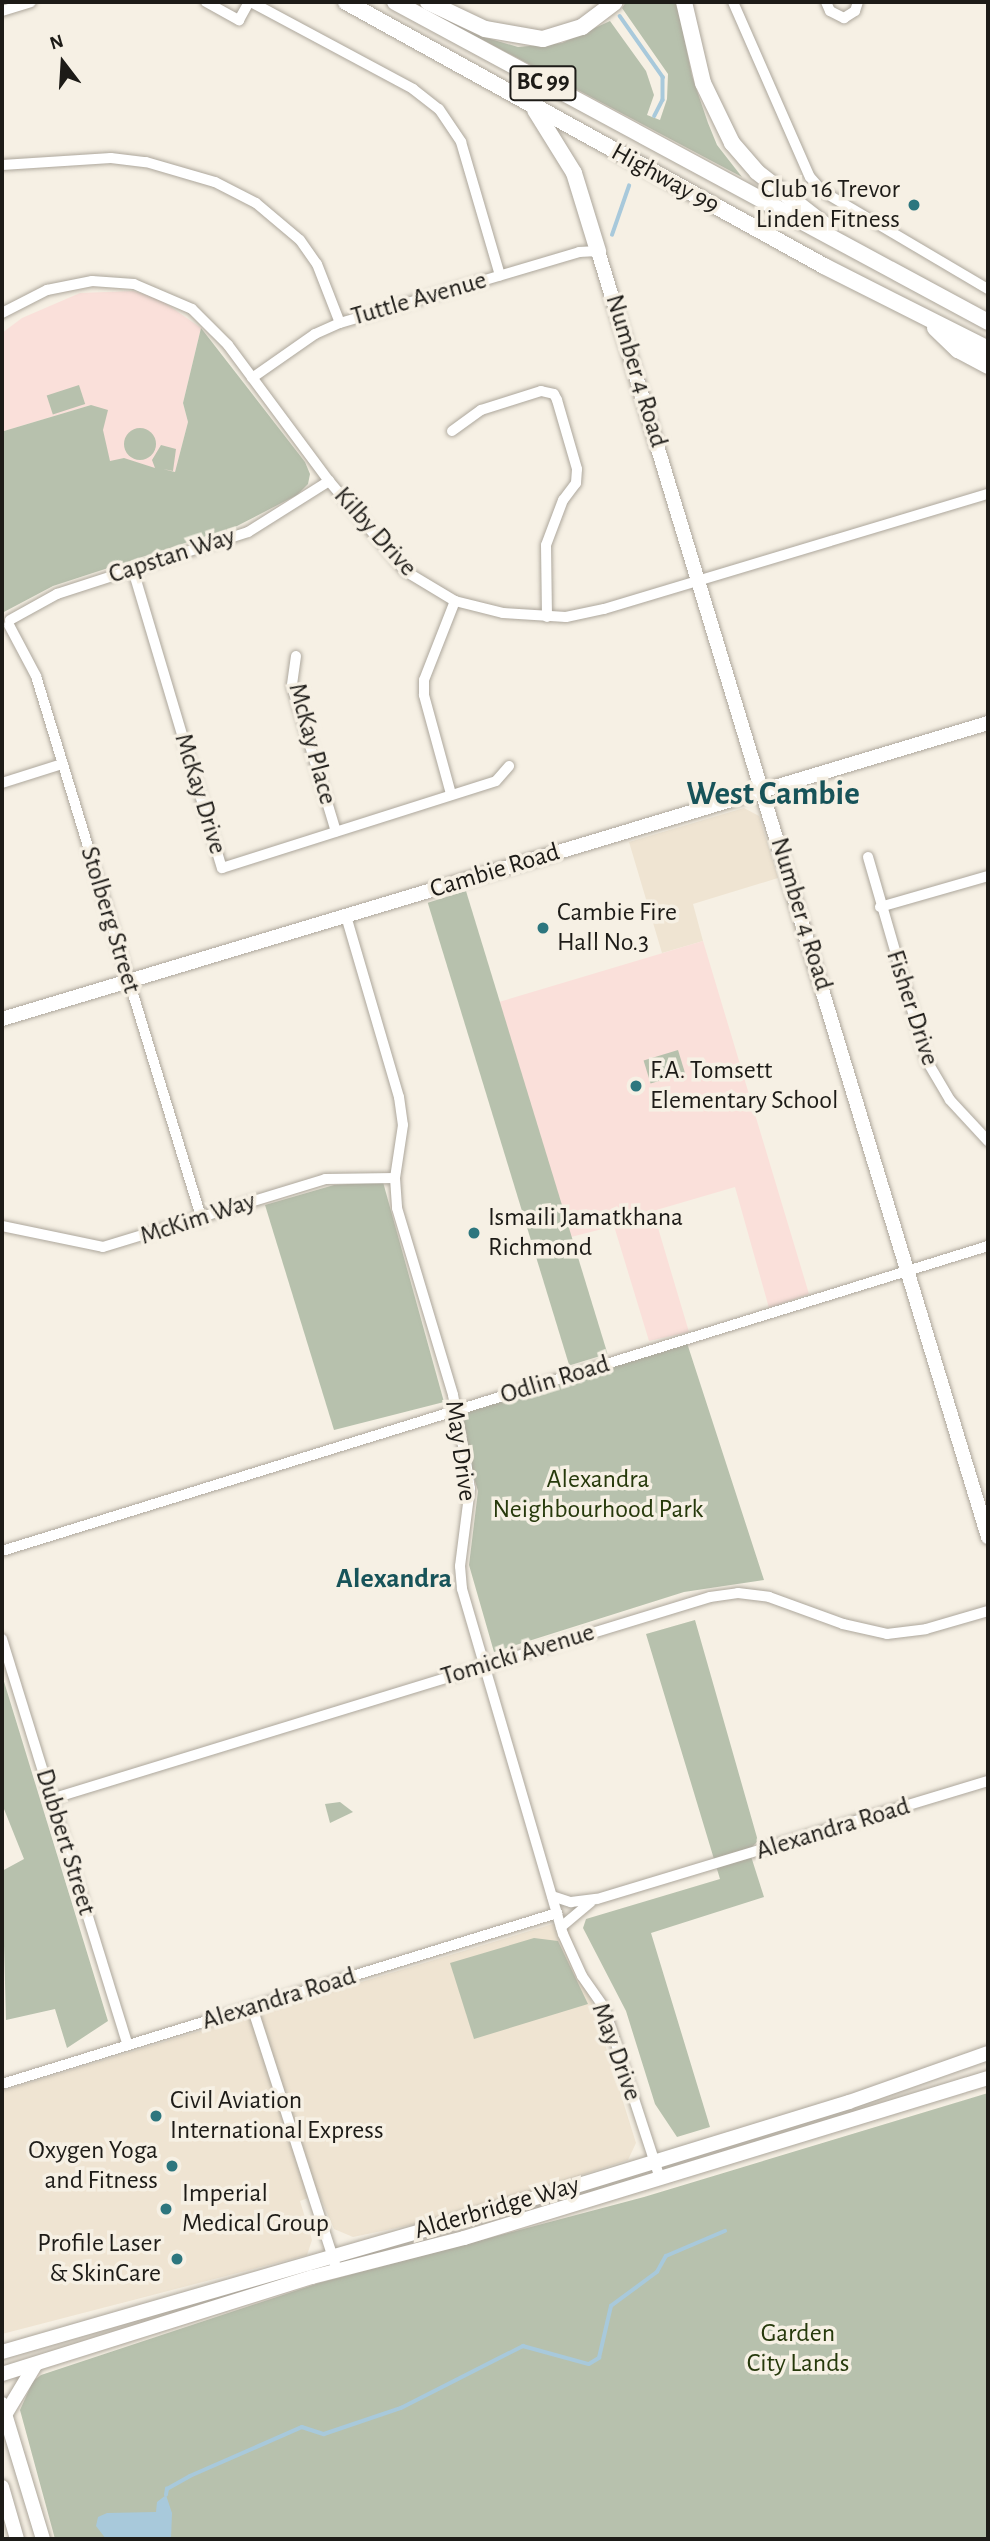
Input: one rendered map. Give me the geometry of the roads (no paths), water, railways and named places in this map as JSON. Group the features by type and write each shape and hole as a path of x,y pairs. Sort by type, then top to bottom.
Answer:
{"highway":[{"name":"Highway 99","path":"346,2 926,319 988,349"},
{"name":"Highway 99","path":"396,2 988,322"},
{"path":"428,2 495,32 543,38 582,27 615,2"},
{"path":"684,2 703,83 732,143 781,193 868,257"},
{"path":"532,105 575,173 598,251"},
{"path":"926,319 958,349 988,366"}],"main road":[{"name":"Number 4 Road","path":"598,251 764,791 988,1537"},
{"name":"Cambie Road","path":"2,1019 988,723"},
{"name":"Alderbridge Way","path":"2,2352 655,2162 988,2053"},
{"name":"Alderbridge Way","path":"2,2374 337,2270 464,2238 988,2078"},
{"path":"35,2365 3,2410 43,2539"},
{"path":"2,2487 18,2539"}],"street":[{"path":"2,11 31,2"},
{"path":"206,2 239,20 250,2 420,93 439,109 460,142 500,275"},
{"path":"733,2 810,177 822,191 988,289"},
{"path":"826,2 831,11 844,18 855,11 858,2"},
{"path":"2,165 111,158 146,162 215,182 256,203 300,240 317,264 340,323"},
{"name":"Tuttle Avenue","path":"252,378 315,334 340,323 586,250 598,251"},
{"name":"Kilby Drive","path":"2,313 63,284 134,284 175,300 205,319 329,481 405,570 456,601 503,613 547,617 596,611 988,494"},
{"path":"452,432 481,410 541,391 554,394 577,468 576,483 563,500 547,545 547,617"},
{"name":"Capstan Way","path":"5,624 57,593 248,532 329,481"},
{"name":"McKay Drive","path":"132,570 222,868 496,781 509,766"},
{"path":"451,794 424,680 456,601"},
{"name":"Stolberg Street","path":"5,624 36,676 202,1220"},
{"name":"McKay Place","path":"296,656 292,686 336,832"},
{"path":"2,783 62,764"},
{"name":"Fisher Drive","path":"868,857 880,907 931,1070 950,1100 988,1142"},
{"path":"880,907 988,876"},
{"name":"May Drive","path":"346,916 399,1097 403,1125 395,1178 397,1208 453,1395 470,1488 460,1566 462,1589 482,1665 561,1927 582,1976 604,2007 660,2178"},
{"path":"978,1130 988,1122"},
{"name":"McKim Way","path":"2,1226 103,1247 202,1220 324,1180 395,1178"},
{"name":"Odlin Road","path":"2,1551 988,1246"},
{"name":"Tomicki Avenue","path":"51,1799 710,1597 738,1593 788,1601 844,1624 887,1634 926,1629 988,1611"},
{"name":"Dubbert Street","path":"2,1639 128,2045"},
{"name":"Alexandra Road","path":"552,1896 571,1902 597,1899 988,1781"},
{"name":"Alexandra Road","path":"561,1927 597,1899"},
{"name":"Alexandra Road","path":"2,2084 557,1913"},
{"path":"252,2007 337,2270"}],"water":[{"path":"166,2495 172,2513 171,2539 106,2539 96,2526 98,2517 107,2513 156,2512 157,2502"}],"waterway":[{"path":"620,16 663,77 663,100 655,116"},
{"path":"612,235 629,186"},
{"path":"166,2495 167,2489 190,2476 302,2427 324,2434 401,2408 523,2346 589,2364 599,2358 611,2306 657,2272 666,2256 725,2231"}],"place":[{"name":"Club 16 Trevor Linden Fitness","path":"914,205"},
{"name":"Cambie Fire Hall No.3","path":"543,928"},
{"name":"F.A. Tomsett Elementary School","path":"636,1086"},
{"name":"Ismaili Jamatkhana Richmond","path":"474,1233"},
{"name":"Civil Aviation International Express","path":"156,2116"},
{"name":"Oxygen Yoga and Fitness","path":"172,2166"},
{"name":"Imperial Medical Group","path":"166,2209"},
{"name":"Profile Laser & SkinCare","path":"177,2259"}],"district":[{"name":"West Cambie","path":"773,795"},
{"name":"Alexandra","path":"394,1579"}],"park label":[{"name":"Alexandra Neighbourhood Park","path":"598,1495"},
{"name":"Garden City Lands","path":"798,2349"}]}
